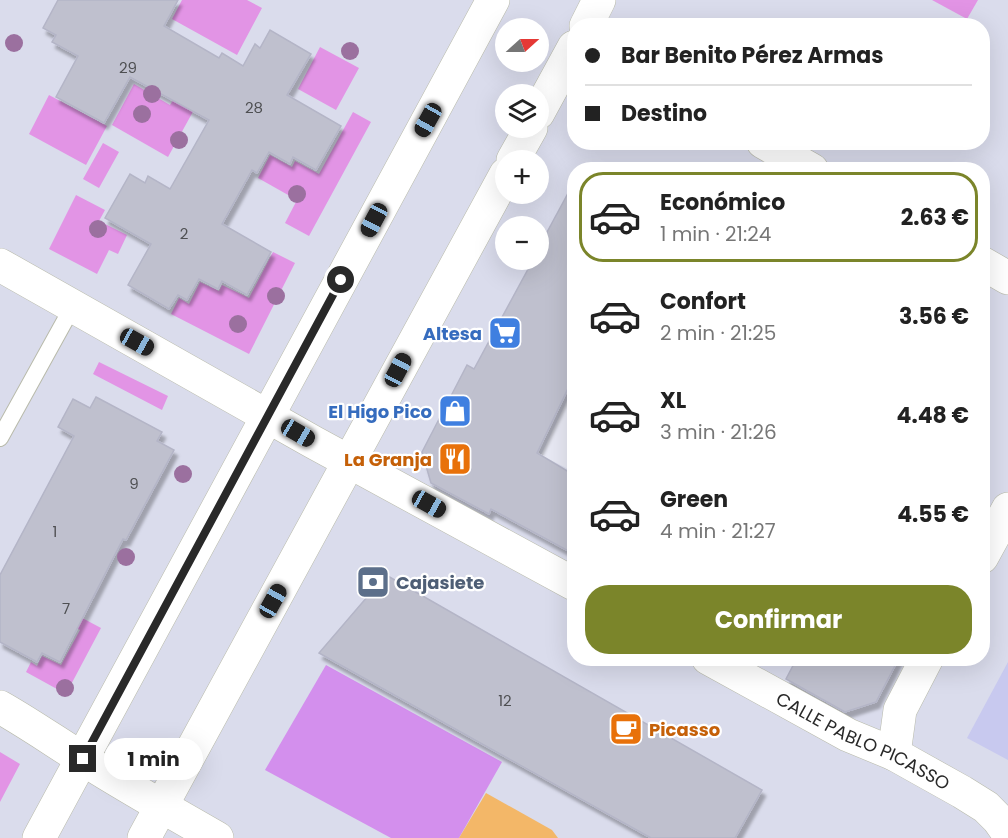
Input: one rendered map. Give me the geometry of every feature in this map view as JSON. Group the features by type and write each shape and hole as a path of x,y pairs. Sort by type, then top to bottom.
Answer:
{"street":[{"path":"39,838 493,0"},
{"path":"590,18 600,0"},
{"path":"549,93 567,60"},
{"path":"777,150 798,162"},
{"path":"144,838 495,194"},
{"path":"0,264 268,416 567,581"},
{"path":"990,268 1008,278"},
{"path":"990,542 1008,509"},
{"name":"CALLE PABLO PICASSO","path":"723,666 848,735 894,754 986,807 1008,833"},
{"path":"894,754 900,710 923,666"},
{"path":"0,708 33,726 160,806 217,838"}],"lane":[{"path":"0,438 73,306"}],"shaded area":[{"path":"182,0 247,0 262,8 237,55 172,19"},
{"path":"932,0 978,0 968,18"},
{"path":"320,47 359,68 336,110 298,89"},
{"path":"134,84 170,105 175,97 195,108 168,157 112,125"},
{"path":"49,95 107,126 86,165 29,134"},
{"path":"353,112 371,122 309,236 285,223 297,200 258,178 270,155 292,167 295,161 319,174"},
{"path":"103,143 119,152 99,188 83,179"},
{"path":"76,195 105,210 99,221 127,235 118,254 109,250 97,274 49,249"},
{"path":"273,252 295,263 249,354 171,314 179,298 189,304 200,282 219,291 222,285 249,298"},
{"path":"99,362 168,396 162,410 93,374"},
{"path":"567,401 567,468 541,455"},
{"path":"71,612 101,628 66,694 26,672 31,662 37,666 42,656 61,665 80,630 66,622"},
{"path":"1008,662 1008,760 967,738"},
{"path":"326,665 502,762 459,838 391,838 265,770"},
{"path":"0,752 20,764 0,802"},
{"path":"486,793 552,830 558,838 459,838"}],"building":[{"path":"58,0 178,0 164,26 219,58 222,53 243,66 255,44 260,48 270,30 311,54 287,95 341,126 316,170 293,157 290,164 269,152 257,173 252,170 222,224 271,252 247,295 222,281 218,289 199,279 187,300 178,295 169,309 128,285 151,244 105,218 130,174 145,183 148,176 170,189 209,120 130,77 104,123 56,97 78,56 52,42 56,35 43,28"},
{"path":"567,195 567,391 537,453 567,471 567,550 491,509 489,514 431,483 422,452 467,365 474,369 528,270 549,270 549,229"},
{"path":"96,397 162,432 157,441 174,450 126,540 123,539 60,662 42,653 37,662 0,642 0,575 74,436 58,427 73,399 90,408"},
{"path":"386,575 762,790 735,838 651,838 319,653"},
{"path":"793,666 895,666 876,702 845,712 786,679"}],"place":[{"name":"Altesa","path":"505,333"},
{"name":"El Higo Pico","path":"455,411"},
{"name":"La Granja","path":"455,459"},
{"name":"Cajasiete","path":"373,582"},
{"name":"Picasso","path":"626,729"}],"route":[{"path":"83,759 341,280"}]}
